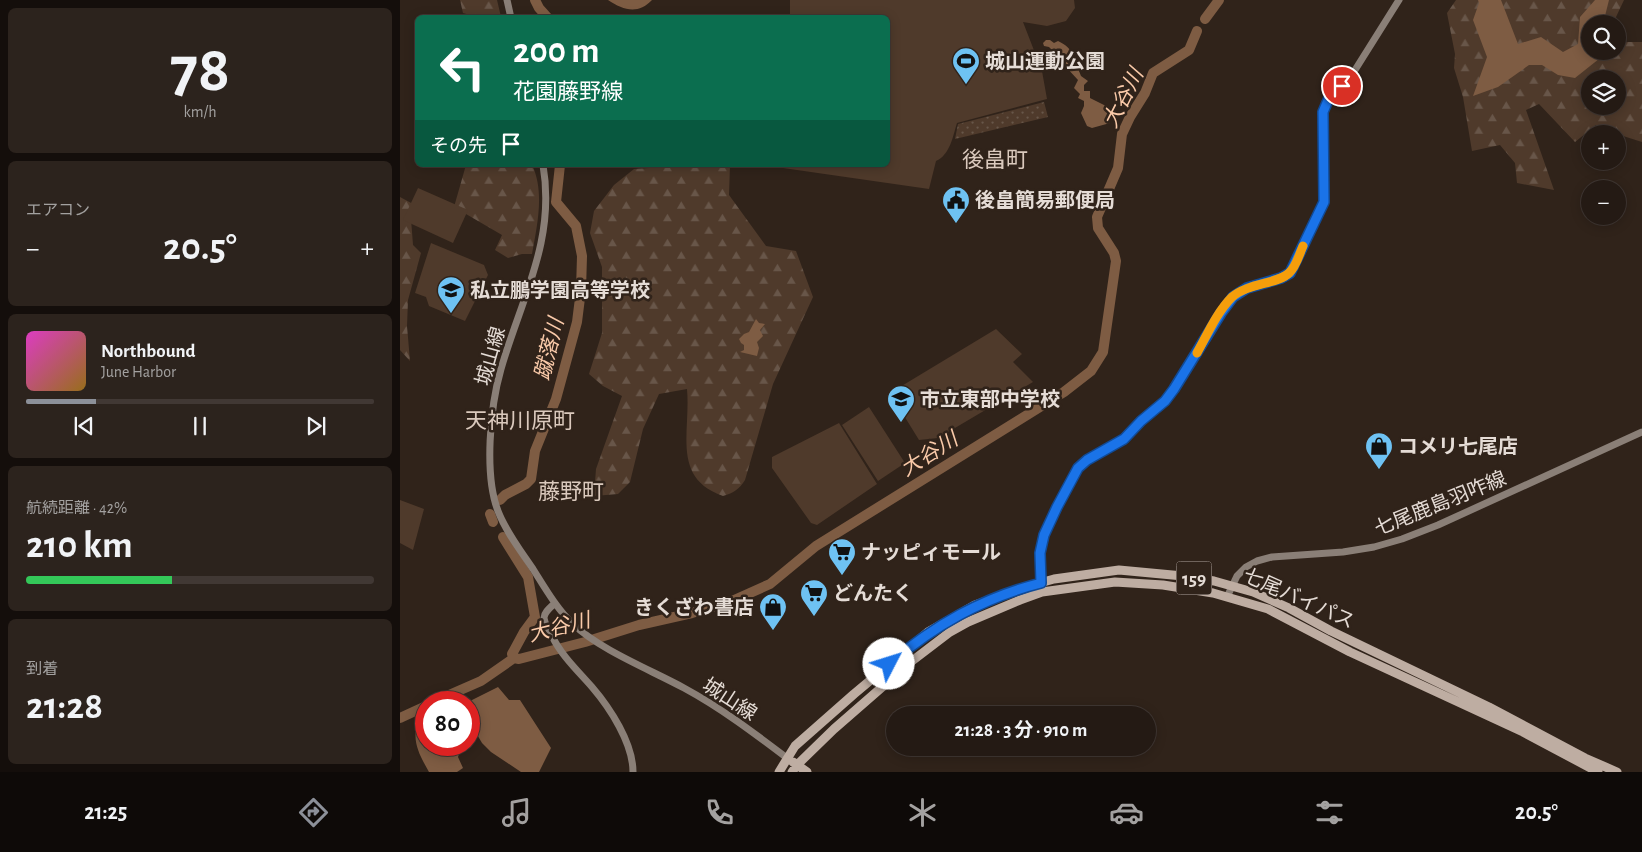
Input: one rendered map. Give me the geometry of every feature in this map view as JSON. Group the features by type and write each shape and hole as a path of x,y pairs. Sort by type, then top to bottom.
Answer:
{"highway":[{"name":"七尾バイパス","path":"794,768 834,729 912,661 950,632 968,622 1020,600 1042,587 1078,575 1119,570 1183,576 1253,592 1289,608 1489,708 1584,758 1617,772"},
{"name":"七尾バイパス","path":"787,758 796,746 854,694 928,632 975,605 1022,588 1115,582 1162,585 1205,591 1268,609 1350,652 1523,732 1598,772"},
{"path":"787,758 794,768 807,772"},
{"name":"159","path":"779,772 787,758"}],"main road":[{"path":"507,0 510,15"},
{"path":"1042,587 1040,553 1044,535 1078,468 1087,460 1124,439 1141,421 1165,401 1233,297 1247,288 1286,276 1294,268 1324,202 1322,128 1325,106 1329,98 1350,78 1399,0"},
{"name":"城山線","path":"543,167 546,184 544,232 534,272 498,382 492,423 490,470 498,512 555,603 573,624 588,636 726,713 787,758"},
{"name":"七尾鹿島羽咋線","path":"1227,596 1237,576 1246,567 1257,561 1272,557 1342,552 1374,547 1402,539 1642,432"},
{"path":"555,603 545,614 544,619 562,652 594,690 617,723 628,744 633,772"}],"green space":[{"path":"460,0 497,0 501,15 470,15 463,13"},
{"name":"城山運動公園","path":"790,0 1074,0 1075,8 1066,21 1047,26 1023,22 1042,71 1047,99 957,123 948,150 936,161 929,189 783,168 890,167 890,15 790,15"},
{"path":"1456,0 1624,0 1617,15 1581,15 1581,60 1626,60 1626,42 1642,42 1642,142 1626,137 1626,125 1581,125 1581,137 1575,142 1539,104 1526,110 1554,190 1517,183 1515,163 1500,145 1472,151 1463,97 1454,68 1455,54 1447,13"},
{"path":"1044,102 1048,117 955,139 958,124"},
{"path":"465,167 533,167 538,186 539,209 532,254 522,254 508,258 495,250 502,235 454,207"},
{"path":"730,167 729,195 766,246 796,251 813,297 773,384 745,480 733,492 723,496 707,488 696,478 690,466 686,437 687,389 659,394 643,429 630,482 618,494 594,496 596,469 622,396 603,386 589,374 602,333 602,267 590,233 594,211 614,185 634,169"},
{"path":"418,188 468,210 453,243 403,220"},
{"path":"400,197 413,204 411,219 413,245 421,253 408,300 407,326 410,361 400,350"},
{"path":"431,243 484,265 488,275 465,321 429,306 426,297 415,293"},
{"path":"996,329 1022,354 1013,362 1033,382 938,438 919,440 890,393"},
{"path":"869,407 905,463 878,481 842,425"},
{"path":"839,423 877,484 817,525 811,523 772,468 772,457"},
{"path":"400,500 424,509 413,550 400,543"}],"shaded area":[{"path":"608,0 652,0 641,8 630,9"},
{"path":"1478,0 1501,0 1518,44 1541,37 1563,52 1578,44 1581,16 1581,60 1598,60 1585,70 1581,70 1581,73 1575,78 1558,75 1542,65 1529,65 1498,87 1473,96 1487,57 1473,20 1479,3"},
{"path":"1595,0 1609,0 1605,15 1582,15"},
{"path":"1046,40 1054,43 1058,41 1066,45 1072,57 1076,58 1081,67 1079,71 1081,76 1088,81 1084,85 1084,91 1090,91 1090,98 1114,110 1108,120 1110,123 1092,128 1087,126 1081,113 1084,101 1078,98 1080,94 1074,88 1078,80 1066,67 1063,69 1062,61 1053,55 1053,51 1049,47 1044,46 1043,43"},
{"path":"756,319 759,323 765,324 760,330 763,336 757,342 759,348 757,356 740,352 744,350 744,345 739,339 749,332"},
{"path":"498,687 509,700 520,700 551,748 539,772 521,772 491,752 482,743 480,740 480,696"},
{"path":"421,756 458,756 463,768 457,772 429,772"}],"waterway":[{"name":"蹴落川","path":"535,0 545,15"},
{"name":"大谷川","path":"1205,19 1219,0"},
{"name":"大谷川","path":"458,691 481,681 514,658 519,659 585,642 639,625 692,613 732,601 770,584 816,546 1064,392 1091,371 1103,352 1116,261 1114,253 1098,228 1097,217 1118,168 1122,134 1145,93 1153,73 1189,50 1197,31"},
{"name":"蹴落川","path":"500,500 531,479 535,451 556,399 577,322 581,290 582,256 576,226 556,202 560,167"},
{"name":"蹴落川","path":"490,514 493,522"},
{"name":"蹴落川","path":"503,537 528,577 535,617 512,654 514,658"},
{"name":"大谷川","path":"400,718 415,711"}],"slow traffic":[{"path":"1197,353 1233,297 1247,288 1286,276 1294,268 1303,246"}],"place":[{"name":"城山運動公園","path":"966,85"},
{"name":"後畠簡易郵便局","path":"956,224"},
{"name":"私立鵬学園高等学校","path":"451,314"},
{"name":"市立東部中学校","path":"901,423"},
{"name":"コメリ七尾店","path":"1379,470"},
{"name":"ナッピィモール","path":"842,576"},
{"name":"どんたく","path":"814,617"},
{"name":"きくざわ書店","path":"773,631"}],"district":[{"name":"後畠町","path":"995,159"},
{"name":"天神川原町","path":"520,420"},
{"name":"藤野町","path":"571,491"}],"route":[{"path":"889,664 928,632 975,605 1041,583 1040,553 1044,535 1078,468 1087,460 1124,439 1141,421 1165,401 1233,297 1247,288 1286,276 1294,268 1324,202 1323,112 1329,98 1342,86"}]}
